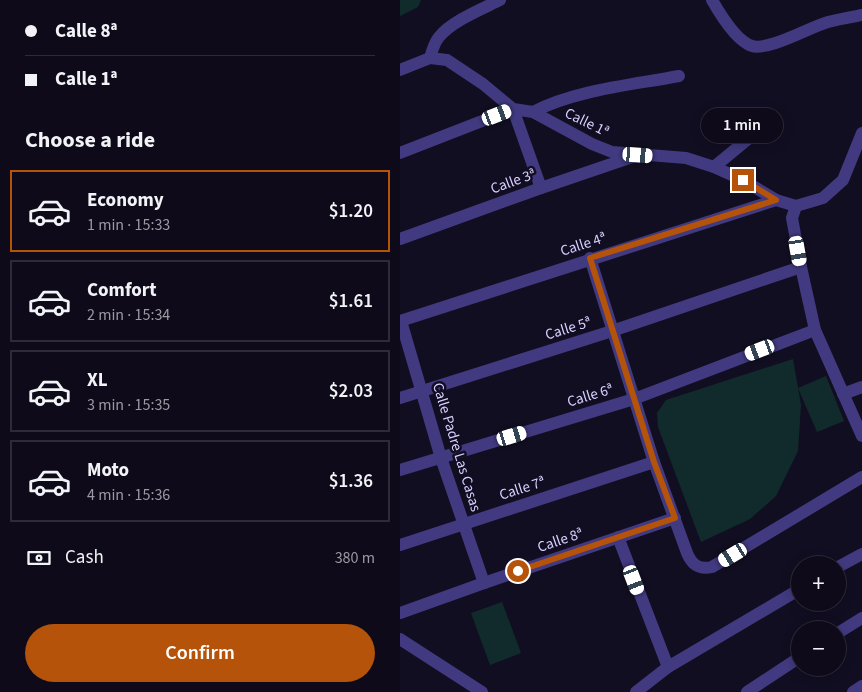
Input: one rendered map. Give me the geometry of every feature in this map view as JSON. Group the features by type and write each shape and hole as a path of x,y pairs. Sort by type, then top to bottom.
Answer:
{"street":[{"path":"430,58 434,45 450,27 500,0"},
{"path":"712,0 722,18 740,38 752,46 763,46 827,22 862,15"},
{"path":"400,70 430,58 447,60 482,84 513,109 541,188"},
{"path":"533,112 552,102 602,90 679,76"},
{"path":"400,153 513,109"},
{"name":"Calle 1ª","path":"513,109 533,112 592,144 612,152 686,158 714,167 743,180 776,200 796,206"},
{"path":"714,167 760,129 768,117"},
{"path":"862,133 843,180 823,198 796,206 792,218 815,330 862,436"},
{"name":"Calle 3ª","path":"400,239 638,155"},
{"name":"Calle 4ª","path":"400,321 590,258 776,200"},
{"path":"590,258 654,462 689,559 693,564 705,569 712,567 862,478"},
{"name":"Calle 5ª","path":"400,398 612,331 801,267"},
{"name":"Calle Padre Las Casas","path":"400,321 441,458 484,583"},
{"name":"Calle 6ª","path":"400,470 634,399 815,330"},
{"path":"843,394 862,387"},
{"name":"Calle 7ª","path":"400,545 654,462"},
{"name":"Calle 8ª","path":"400,613 675,518"},
{"path":"618,537 668,667"},
{"path":"846,563 862,554"},
{"path":"636,692 668,667 791,595"},
{"path":"846,628 862,618"},
{"path":"400,639 482,692"},
{"path":"747,692 791,663"},
{"path":"853,692 862,686"}],"green space":[{"path":"400,0 421,0 418,7 400,16"},
{"path":"793,359 801,405 798,451 776,496 750,519 701,542 658,427 657,413 666,400"},
{"path":"826,376 844,421 817,432 798,388"},
{"path":"502,602 521,653 490,665 471,613"}],"route":[{"path":"518,571 675,518 654,462 590,258 776,200 743,180"}]}
